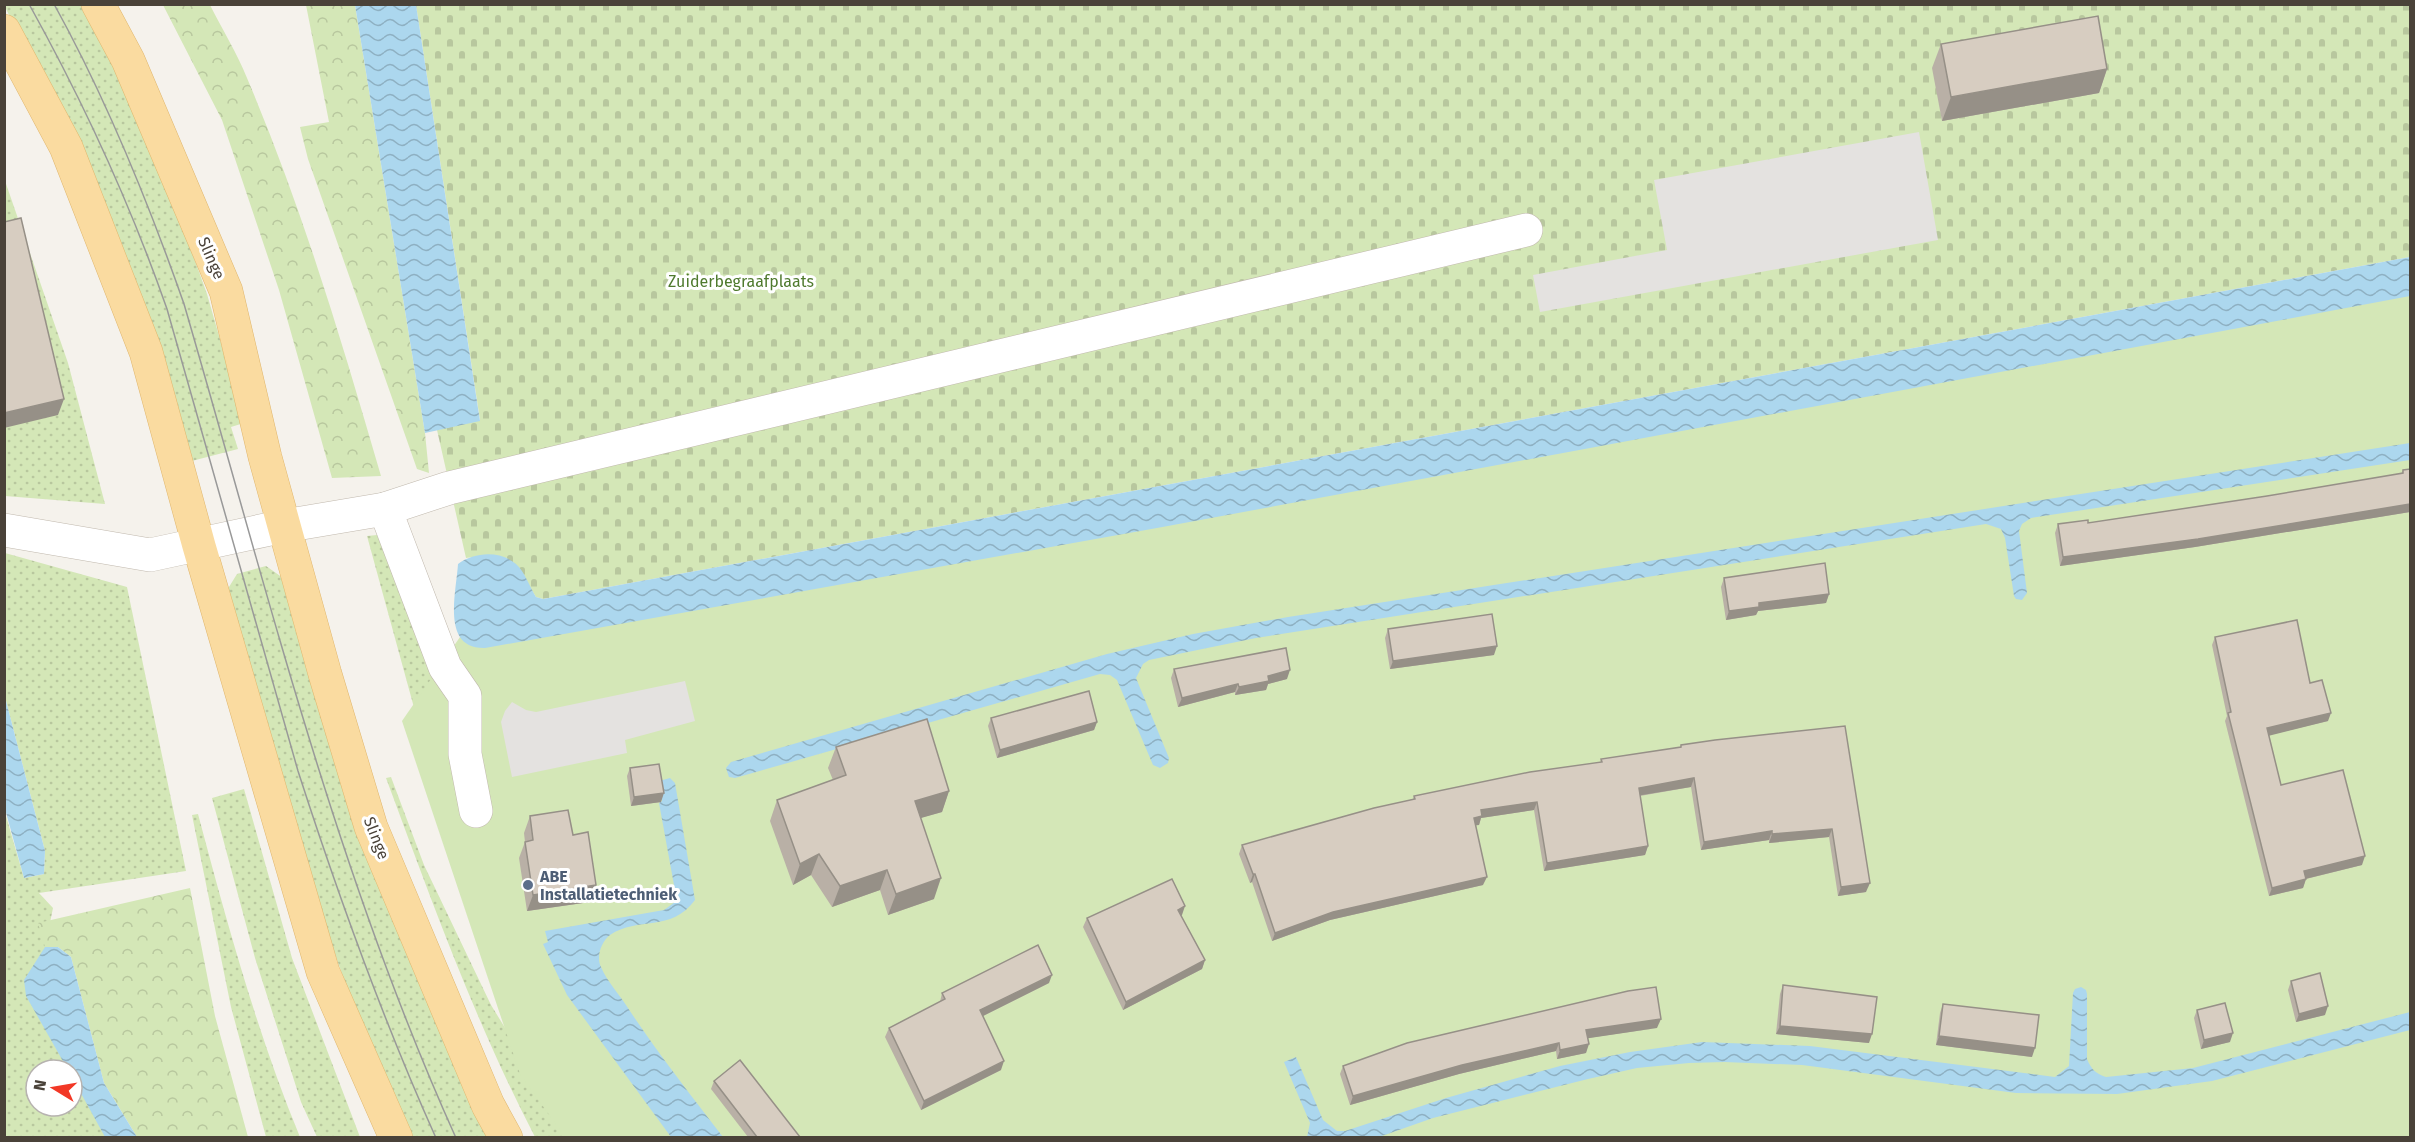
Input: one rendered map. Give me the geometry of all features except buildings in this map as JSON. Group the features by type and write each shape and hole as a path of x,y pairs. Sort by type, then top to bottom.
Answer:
{"main road":[{"name":"Slinge","path":"98,4 128,60 226,291 265,457 371,827 488,1105 506,1137"},
{"path":"4,32 66,147 146,352 199,546 323,972 396,1137"}],"street":[{"path":"4,530 150,555 199,546 284,526 385,509 461,485 1526,230"},
{"path":"385,509 445,667 465,696 465,754 476,811"}],"green space":[{"path":"4,5 81,5 125,87 173,200 207,294 244,423 231,427 238,449 188,462 60,116"},
{"path":"163,5 210,5 243,69 303,225 336,325 381,476 332,478 279,290 222,120"},
{"path":"306,5 355,5 425,433 429,473 417,469 308,159 300,127 329,122"},
{"name":"Zuiderbegraafplaats","path":"416,5 2410,5 2410,257 543,599 536,597 516,566 503,557 466,558 437,430 480,420"},
{"path":"4,178 68,363 105,504 5,496"},
{"path":"2410,276 2410,1137 565,1137 520,1074 402,721 469,624"},
{"path":"377,535 445,689 427,755 367,536"},
{"path":"5,553 127,587 186,871 39,893 53,908 45,947 121,1137 5,1137 4,809 24,878 44,874 45,851 5,697"},
{"path":"266,566 286,580 491,1137 406,1137 378,1071 307,869 224,595 237,574"},
{"path":"391,777 424,865 491,1005 572,1137 535,1137 513,1094 455,960 386,778"},
{"path":"244,789 292,958 360,1137 317,1137 301,1102 255,958 212,798"},
{"path":"198,814 256,1018 300,1137 266,1137 231,1007 192,815"},
{"path":"190,888 215,1016 248,1137 137,1137 104,1083 71,957 58,947 45,947 38,923"}],"shaded area":[{"path":"1919,132 1938,240 1540,312 1533,275 1667,250 1654,180"},
{"path":"685,681 695,721 625,740 627,753 512,777 501,722 512,702 526,710 536,712"}],"water":[{"path":"355,5 416,5 480,421 425,433"},
{"path":"2410,257 2410,296 1157,528 485,648 471,646 462,640 454,618 458,564 479,555 495,555 510,559 522,571 536,597 543,599"},
{"path":"2410,443 2410,460 2031,518 2022,524 2019,531 2027,593 2022,600 2014,596 2005,538 2001,529 1986,524 1256,638 1149,660 1143,664 1136,678 1169,758 1168,763 1160,768 1153,765 1117,680 1110,675 1100,674 735,778 729,777 726,768 731,762 1107,654 1193,634 1288,617"},
{"path":"5,697 45,851 44,874 24,878 5,809"},
{"path":"670,778 675,783 695,900 676,917 621,929 610,935 600,950 599,959 609,982 723,1137 671,1137 567,995 543,944 548,942 545,931 664,910 675,902 676,896 659,803 662,801 659,781"},
{"path":"45,947 58,947 71,957 104,1083 137,1137 105,1137 84,1099 84,1058 61,1058 26,996 24,980"},
{"path":"2081,987 2086,990 2087,994 2087,1059 2094,1071 2106,1077 2193,1068 2410,1012 2410,1030 2212,1081 2117,1094 2016,1093 1802,1065 1724,1062 1637,1068 1433,1118 1379,1137 1307,1137 1310,1123 1284,1062 1296,1057 1323,1120 1337,1131 1345,1131 1446,1098 1560,1066 1630,1052 1702,1042 1810,1046 2055,1077 2069,1066 2073,993 2075,989"}],"tram line":[{"path":"29,4 105,154 138,231 167,309 298,771 362,956 397,1047 436,1138"},
{"path":"54,4 109,114 156,227 184,304 274,621 338,830 413,1037 456,1138"}],"place":[{"name":"ABE Installatietechniek","path":"528,885"}]}
